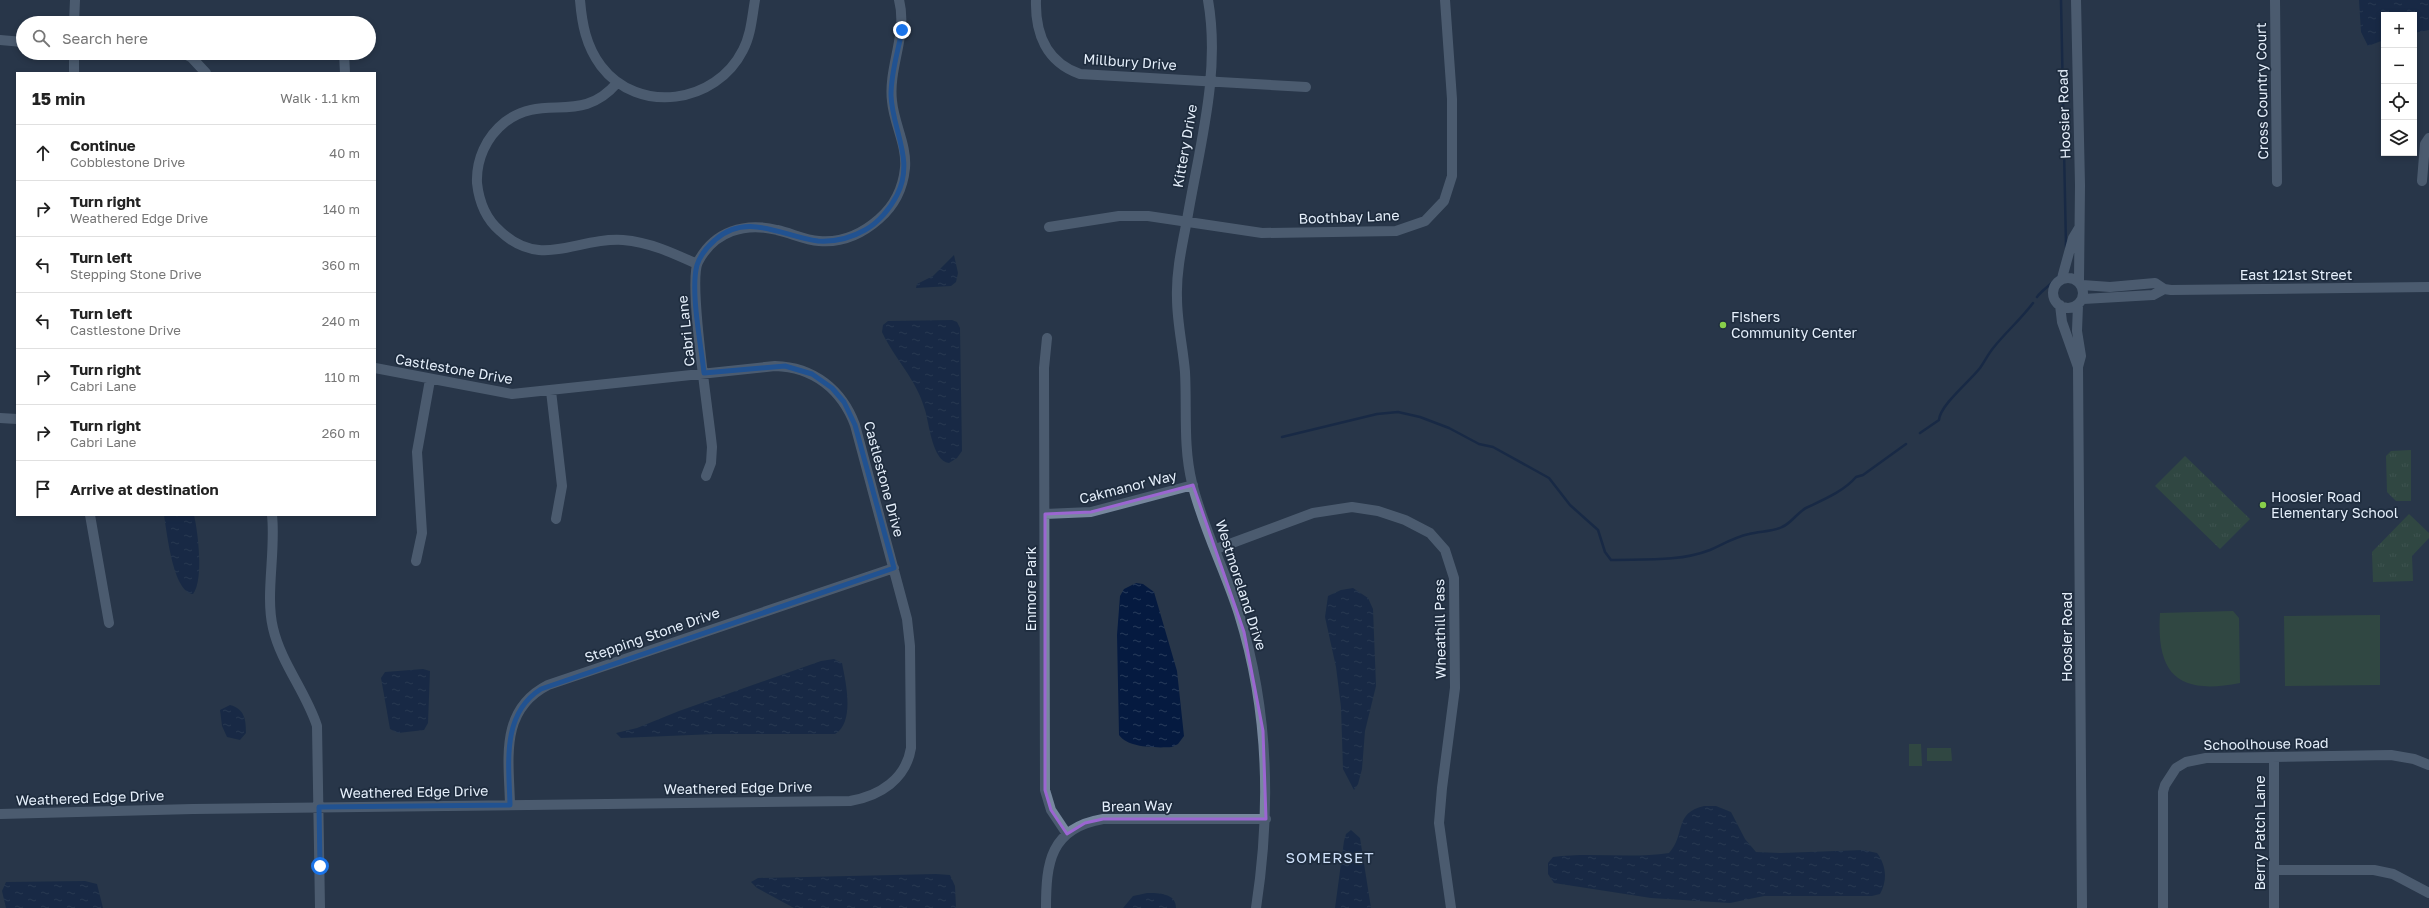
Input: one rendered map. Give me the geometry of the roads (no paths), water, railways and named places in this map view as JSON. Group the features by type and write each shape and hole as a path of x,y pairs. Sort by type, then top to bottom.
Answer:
{"street":[{"path":"74,16 75,0"},
{"path":"580,0 584,28 590,47 601,66 617,83 643,94 664,98 691,94 711,85 729,70 743,51 750,30 755,0"},
{"name":"Cabri Lane","path":"706,476 711,463 712,447 695,293 698,264 712,243 730,231 748,226 762,226 811,240 840,240 870,227 890,208 901,187 904,168 904,149 891,95 894,65 902,30 899,0"},
{"name":"Millbury Drive","path":"1036,0 1039,33 1052,55 1062,64 1080,74 1306,87"},
{"name":"Kittery Drive","path":"1177,297 1178,271 1211,82 1213,43 1208,0"},
{"name":"Boothbay Lane","path":"1049,227 1120,216 1148,216 1251,233 1381,231 1405,229 1431,217 1444,201 1452,176 1452,99 1445,0"},
{"name":"Hoosier Road","path":"2076,0 2080,185 2080,283"},
{"name":"Cross Country Court","path":"2275,0 2277,182"},
{"path":"0,40 16,41"},
{"path":"74,60 74,72"},
{"path":"194,60 205,72"},
{"path":"344,60 345,72"},
{"path":"617,83 606,94 587,105 571,108 533,108 511,118 501,126 490,137 479,160 478,188 484,208 490,220 501,232 518,244 533,250 560,250 598,241 622,240 652,245 698,264"},
{"path":"2422,181 2425,144 2429,138"},
{"name":"Hoosier Road","path":"2062,278 2073,238 2079,228"},
{"path":"2062,278 2072,278 2080,283 2081,302 2072,308 2060,305 2055,300 2053,290 2062,278"},
{"name":"East 121st Street","path":"2080,283 2110,287 2154,283 2164,289"},
{"name":"East 121st Street","path":"2081,302 2153,295 2164,289 2429,287"},
{"name":"Westmoreland Drive","path":"1177,297 1185,374 1187,451 1193,485 1244,632 1255,681 1265,746 1266,819 1256,908"},
{"name":"Hoosier Road","path":"2078,367 2082,356 2077,331 2081,302"},
{"name":"Hoosier Road","path":"2060,305 2062,322 2078,367 2082,908"},
{"name":"Enmore Park","path":"1046,338 1044,368 1045,790 1053,814 1067,834"},
{"name":"Castlestone Drive","path":"376,368 430,380 504,393 551,391 704,373 785,366 812,374 832,388 844,402 855,425 894,568 909,634 911,729 908,757 895,780"},
{"path":"416,561 422,533 417,452 430,380"},
{"path":"551,391 562,486 556,519"},
{"path":"0,418 16,419"},
{"name":"Cakmanor Way","path":"1045,514 1091,512 1193,485"},
{"name":"Wheathill Pass","path":"1216,549 1313,513 1352,507 1378,510 1405,520 1430,533 1446,550 1454,578 1455,688 1442,788 1440,823 1451,908"},
{"path":"90,516 109,623"},
{"path":"272,516 274,540 270,611 273,627 282,650 308,701 317,726 320,908"},
{"name":"Stepping Stone Drive","path":"510,805 512,727 522,705 541,689 894,568"},
{"name":"Schoolhouse Road","path":"2163,908 2163,792 2172,772 2186,762 2197,759 2391,755 2414,759 2429,765"},
{"name":"Berry Patch Lane","path":"2274,758 2274,908"},
{"name":"Weathered Edge Drive","path":"0,814 319,807 850,801 875,795 895,780"},
{"name":"Brean Way","path":"1046,908 1047,868 1054,850 1067,834 1085,823 1103,819 1266,819"},
{"path":"2274,870 2374,870 2393,874 2429,893"}],"water":[{"path":"2359,0 2429,0 2429,30 2417,32 2417,12 2381,12 2381,41 2368,46 2361,32"},
{"path":"954,255 958,273 956,282 951,286 916,288 917,284 933,276"},
{"path":"952,320 957,322 960,328 962,451 957,458 949,463 943,461 935,449 921,399 911,379 882,332 883,325 888,321"},
{"path":"164,516 194,516 197,533 199,567 196,587 193,594 186,591 180,583 169,547"},
{"path":"1136,583 1143,584 1154,592 1177,671 1184,736 1178,744 1172,747 1136,745 1123,739 1119,735 1117,635 1120,596 1124,589"},
{"path":"1353,588 1368,598 1373,609 1376,686 1365,731 1362,769 1358,784 1354,790 1343,769 1341,707 1336,667 1325,617 1328,596 1341,590"},
{"path":"834,659 842,663 848,702 845,721 835,734 715,734 621,738 616,733 637,728 679,711 821,661"},
{"path":"423,669 430,671 428,723 424,730 398,733 390,729 381,678 385,672"},
{"path":"230,705 239,709 245,719 246,733 240,740 227,737 222,726 220,710"},
{"path":"1704,806 1716,806 1731,812 1745,839 1756,852 1781,853 1863,850 1877,853 1882,862 1885,873 1883,889 1880,894 1872,896 1764,896 1730,903 1651,898 1554,883 1548,874 1548,863 1553,857 1582,855 1655,855 1669,853 1674,846 1684,819 1694,809"},
{"path":"1351,830 1360,838 1371,908 1335,908 1344,841 1346,834"},
{"path":"936,874 950,875 955,886 956,908 794,908 757,888 751,882 758,878"},
{"path":"85,881 97,884 103,908 6,908 2,891 6,882"},
{"path":"1147,893 1161,894 1170,897 1173,899 1176,908 1123,908 1133,896"}],"waterway":[{"path":"2061,0 2066,247"},
{"path":"2037,297 2059,275"},
{"path":"1920,433 1939,420 1944,407 1980,368 1994,347 2024,315 2033,303"},
{"path":"1282,437 1377,414 1398,412 1420,417 1449,428 1479,444 1493,447 1549,478 1570,505 1598,530 1605,552 1611,560 1661,559 1698,554 1744,535 1778,529 1789,523 1804,509 1840,491 1856,477 1863,475 1906,444"}],"place":[{"name":"Fishers Community Center","path":"1723,325"},
{"name":"Hoosier Road Elementary School","path":"2263,505"}],"district":[{"name":"SOMERSET","path":"1330,858"}]}
